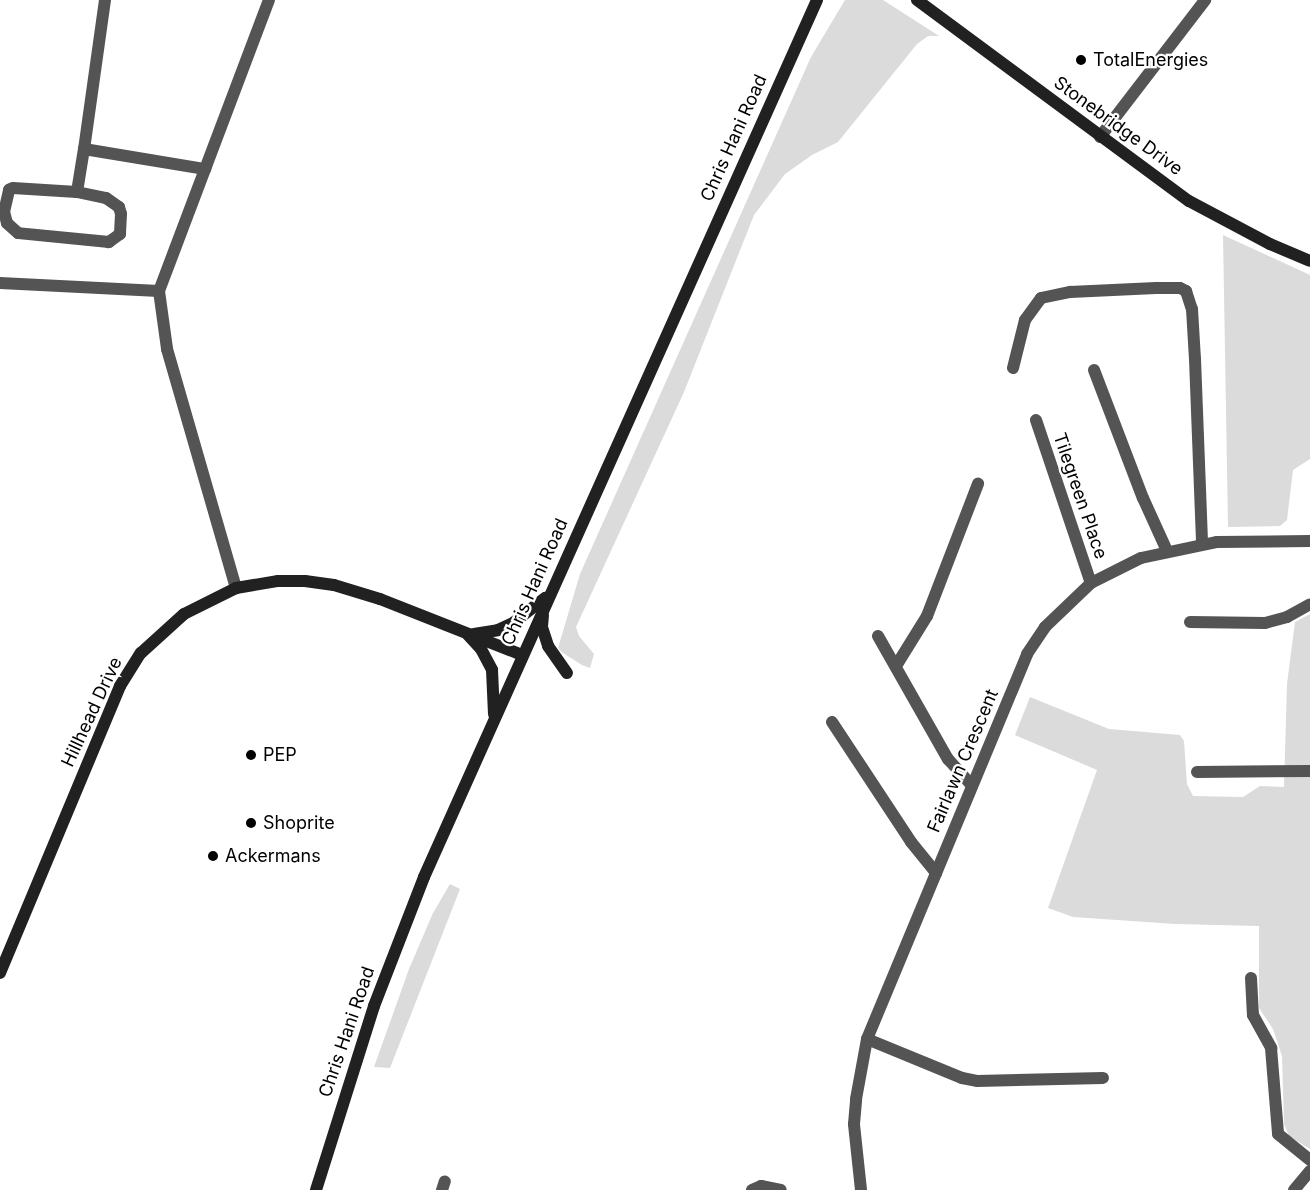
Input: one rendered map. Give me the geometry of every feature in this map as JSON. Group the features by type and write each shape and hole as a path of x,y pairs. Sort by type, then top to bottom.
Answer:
{"main road":[{"name":"Chris Hani Road","path":"316,1190 350,1076 395,949 424,877 816,0"},
{"name":"Stonebridge Drive","path":"917,0 1100,137 1190,201 1270,244 1310,261"},
{"name":"Hillhead Drive","path":"0,972 113,701 129,669 158,635 184,614 236,588 278,581 334,585 460,628 522,655"},
{"path":"473,634 498,630 513,623 536,608 550,593"},
{"path":"544,608 542,627 548,646 567,673"},
{"path":"460,628 481,650 492,670 493,724"}],"street":[{"path":"77,192 105,0"},
{"path":"236,588 167,349 159,291 269,0"},
{"path":"1100,137 1205,0"},
{"path":"84,149 205,169"},
{"path":"13,188 77,192 106,198 119,207 122,223 116,239 101,242 26,235 12,230 7,223 4,212 6,198 13,188"},
{"path":"0,283 159,291"},
{"path":"1013,368 1025,320 1041,298 1070,292 1168,288 1186,291 1192,309 1202,544"},
{"path":"1094,370 1143,498 1167,551"},
{"name":"Tilegreen Place","path":"1036,420 1091,584"},
{"path":"896,666 927,616 978,484"},
{"name":"Fairlawn Crescent","path":"861,1190 854,1124 867,1039 1027,654 1045,627 1091,584 1141,558 1202,544 1310,541"},
{"path":"1190,622 1265,623 1287,617 1310,604"},
{"path":"878,636 948,759 972,786"},
{"path":"832,722 911,842 936,873"},
{"path":"1197,772 1310,771"},
{"path":"1251,978 1253,1015 1272,1048 1278,1134 1310,1160"},
{"path":"867,1039 962,1078 976,1081 1103,1078"},
{"path":"1294,1190 1310,1171"},
{"path":"752,1190 761,1186 781,1190"}],"shaded area":[{"path":"845,0 883,0 939,36 928,36 917,44 838,142 812,155 785,174 754,215 684,392 576,627 579,636 594,654 590,668 582,665 558,648 580,574 811,57"},
{"path":"1223,235 1310,275 1310,459 1293,470 1287,520 1280,526 1228,527"},
{"path":"1310,614 1310,1149 1289,1136 1284,1124 1282,1056 1273,1029 1259,1008 1259,926 1175,924 1073,917 1048,908 1097,770 1015,735 1030,697 1109,729 1180,735 1184,741 1187,784 1193,796 1243,797 1260,786 1284,787 1287,684 1295,622"},
{"path":"450,884 460,889 390,1068 374,1067 409,969 433,913"}],"place":[{"name":"TotalEnergies","path":"1081,60"},
{"name":"PEP","path":"251,755"},
{"name":"Shoprite","path":"251,823"},
{"name":"Ackermans","path":"213,856"}]}
